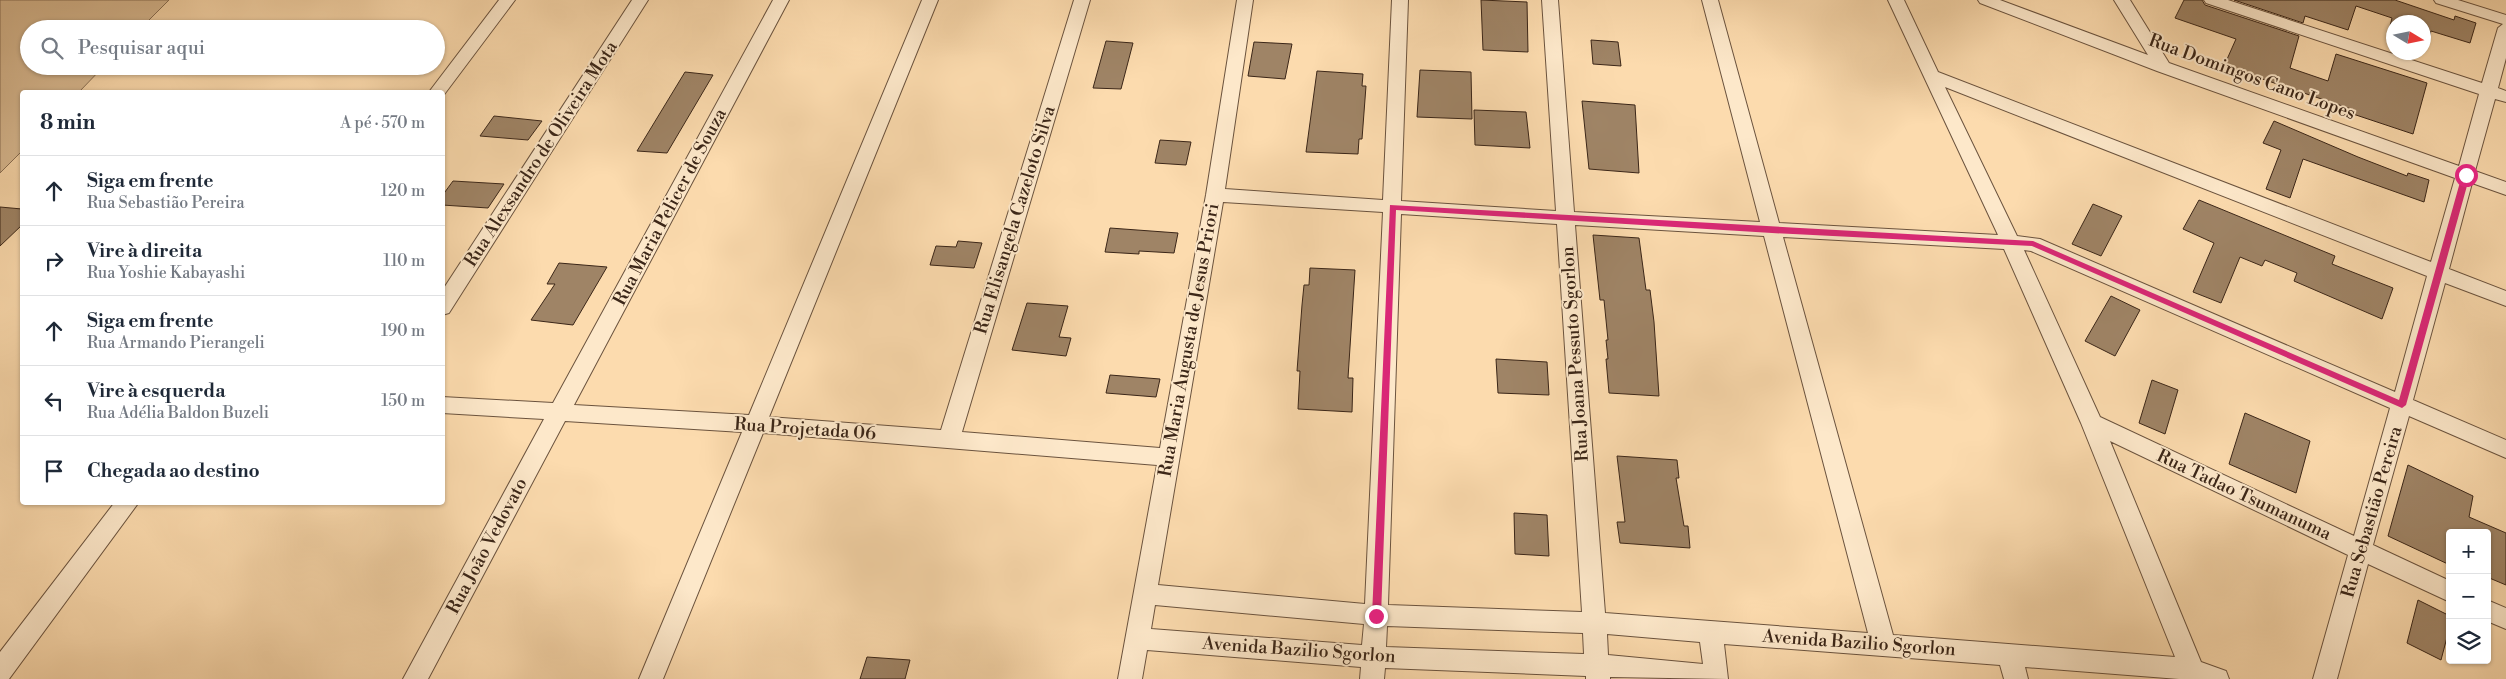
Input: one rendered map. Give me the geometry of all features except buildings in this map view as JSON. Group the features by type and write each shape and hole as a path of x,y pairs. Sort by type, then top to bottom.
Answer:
{"street":[{"path":"439,90 507,0"},
{"name":"Rua Alexsandro de Oliveira Mota","path":"445,303 640,0"},
{"name":"Rua Maria Pelicer de Souza","path":"559,413 781,0"},
{"path":"651,679 930,0"},
{"name":"Rua Elisangela Cazeloto Silva","path":"949,440 1082,0"},
{"name":"Rua Maria Augusta de Jesus Priori","path":"1130,679 1215,195 1245,0"},
{"path":"1372,668 1376,616 1400,0"},
{"name":"Rua Joana Pessuto Sgorlon","path":"1550,0 1564,218 1598,672"},
{"path":"1710,0 1883,644"},
{"path":"1896,0 2010,241 2092,423 2193,674"},
{"name":"Rua Domingos Cano Lopes","path":"1986,0 2163,67 2506,189"},
{"path":"2122,0 2163,67"},
{"path":"2212,0 2497,94"},
{"path":"2442,0 2506,20"},
{"name":"Rua Sebastião Pereira","path":"2325,679 2466,175 2497,94 2506,28"},
{"path":"1930,75 2506,299"},
{"path":"1215,195 1564,218 2010,241 2033,244 2506,449"},
{"name":"Rua Projetada 06","path":"445,405 755,424 1168,457"},
{"name":"Rua João Vedovato","path":"415,679 559,413"},
{"name":"Rua Tadao Tsumanuma","path":"2092,423 2446,590"},
{"path":"0,671 126,505"},
{"name":"Avenida Bazilio Sgorlon","path":"1146,594 1376,616 1594,623 1883,644 2009,654 2193,674 2217,679"},
{"path":"2491,612 2506,619"},
{"name":"Avenida Bazilio Sgorlon","path":"1136,638 1372,668 1716,676 1710,632"},
{"path":"2009,654 2016,679"}],"shaded area":[{"path":"0,0 169,0 149,20 20,20 20,75 95,75 81,90 20,90 20,153 0,173"}],"route":[{"path":"1376,616 1392,207 1772,230 2010,241 2033,244 2402,405 2466,175"}]}
